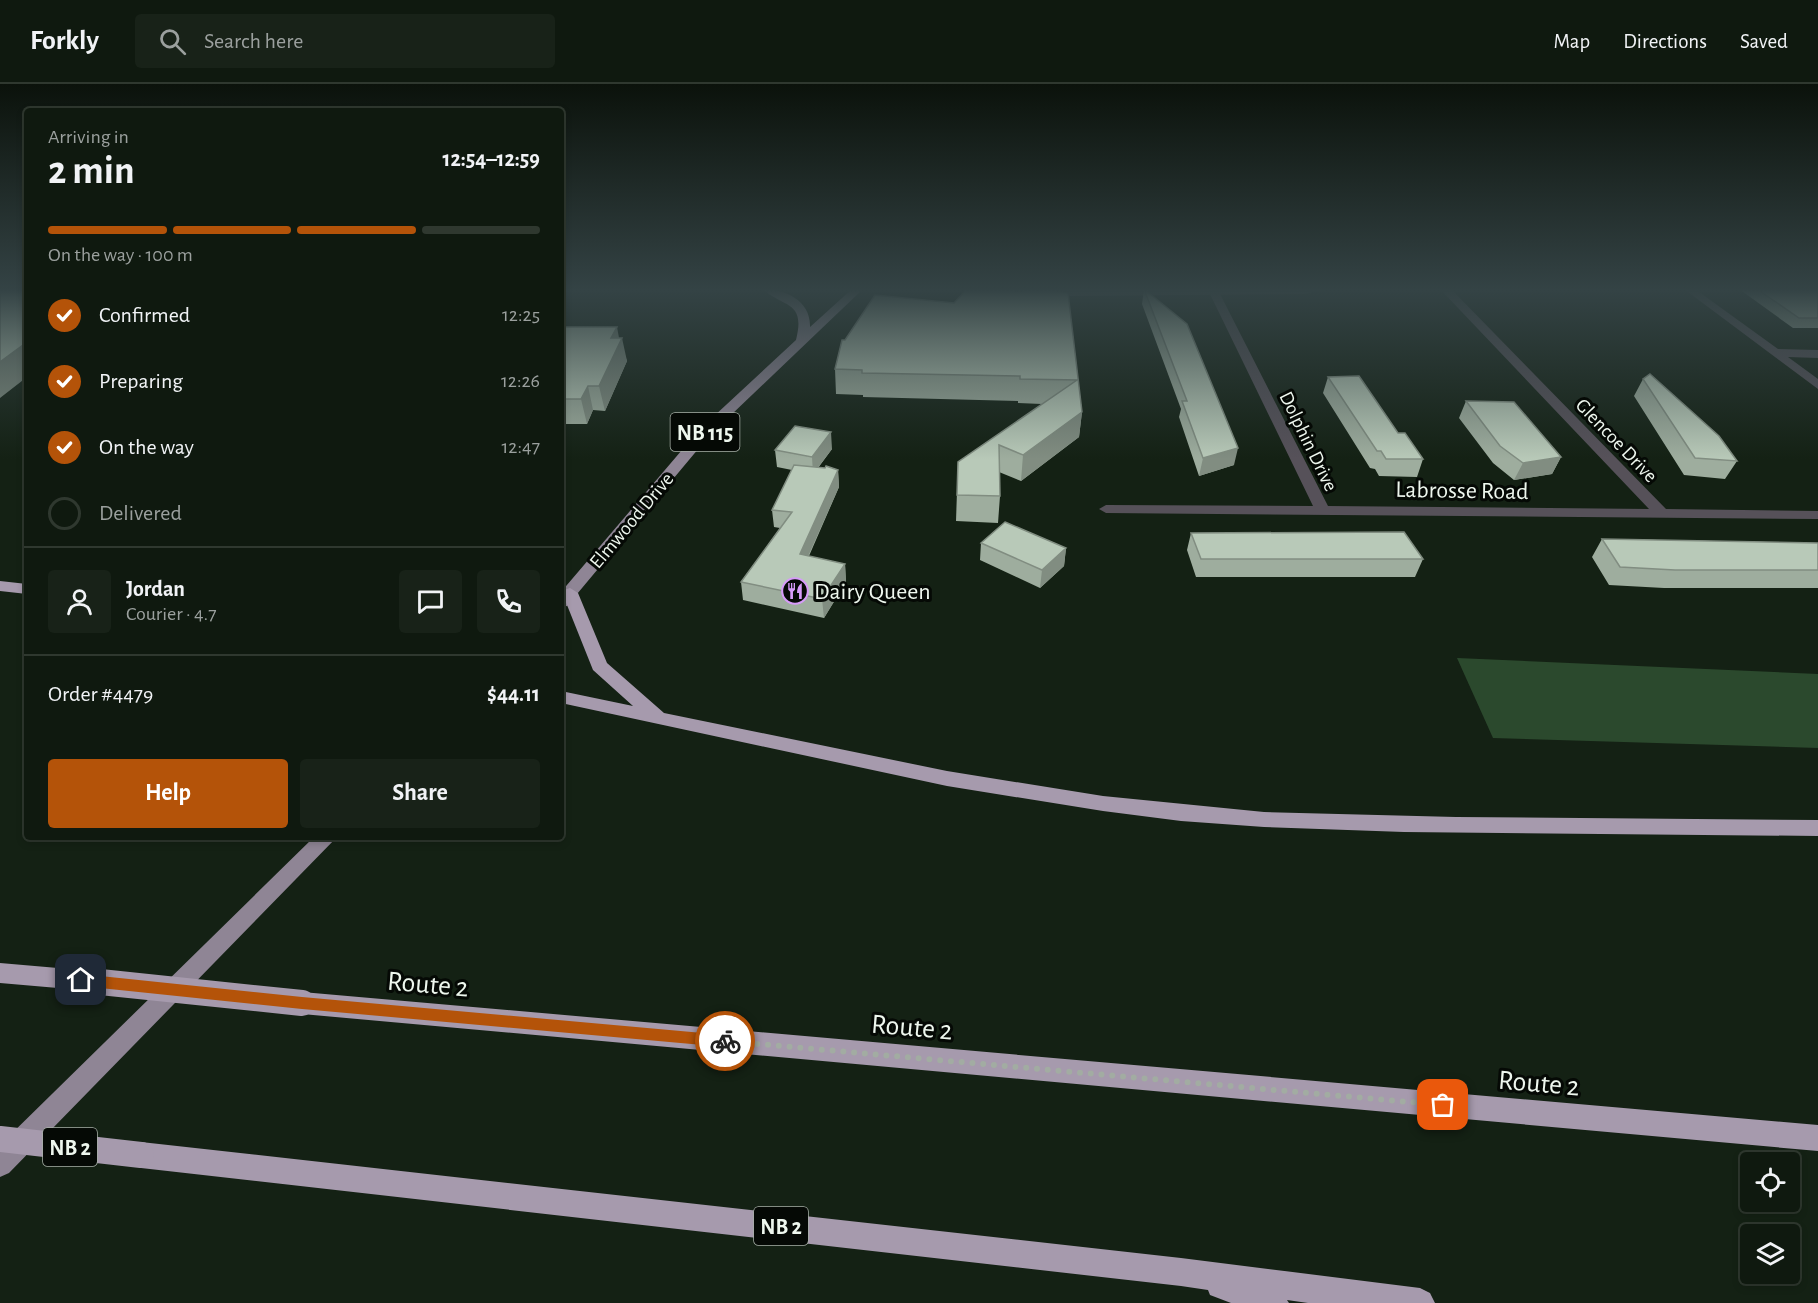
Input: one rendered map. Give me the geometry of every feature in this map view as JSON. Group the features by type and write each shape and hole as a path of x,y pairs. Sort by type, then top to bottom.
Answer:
{"highway":[{"path":"0,586 24,589"},
{"path":"564,597 599,666 659,718"},
{"path":"564,698 900,771 1059,799 1185,814 1302,822 1482,826 1818,828"},
{"name":"Route 2","path":"0,972 302,1003 1818,1138"},
{"name":"NB 2","path":"0,1138 1181,1272 1420,1303"},
{"path":"1181,1272 1274,1303"}],"main road":[{"name":"Elmwood Drive","path":"564,597 704,433 797,346"},
{"path":"0,1164 324,840"}],"street":[{"name":"Dolphin Drive","path":"1241,346 1322,510"},
{"name":"Glencoe Drive","path":"1500,346 1662,514"},
{"path":"1768,346 1818,385"},
{"path":"1778,353 1818,354"},
{"name":"Labrosse Road","path":"1106,509 1818,515"}],"green space":[{"path":"1457,658 1818,674 1818,748 1493,738"}],"building":[{"path":"0,346 22,346 0,362"},
{"path":"564,346 618,346 599,386 588,386 581,399 564,399"},
{"path":"841,346 1074,346 1082,412 1023,455 999,445 1000,496 957,495 958,462 1077,380 1020,379 1020,376 862,373 862,370 835,369"},
{"path":"1166,346 1196,346 1238,448 1203,458 1182,401 1187,401"},
{"path":"1650,374 1719,436 1737,461 1695,458 1643,379"},
{"path":"1359,376 1398,433 1405,433 1423,459 1386,459 1381,451 1377,451 1328,377"},
{"path":"1466,401 1514,402 1561,457 1523,463 1500,446"},
{"path":"795,426 831,432 812,457 775,450"},
{"path":"794,465 825,468 826,466 838,470 800,554 845,564 822,599 741,582 792,512 772,510"},
{"path":"1005,522 1066,548 1042,570 981,543"},
{"path":"1404,532 1423,559 1201,559 1191,533"},
{"path":"1602,539 1818,543 1818,570 1675,570 1620,567"}],"way so far":[{"path":"725,1041 1443,1105"}],"place":[{"name":"Dairy Queen","path":"795,591"}],"route":[{"path":"81,980 302,1003 725,1041"}]}
